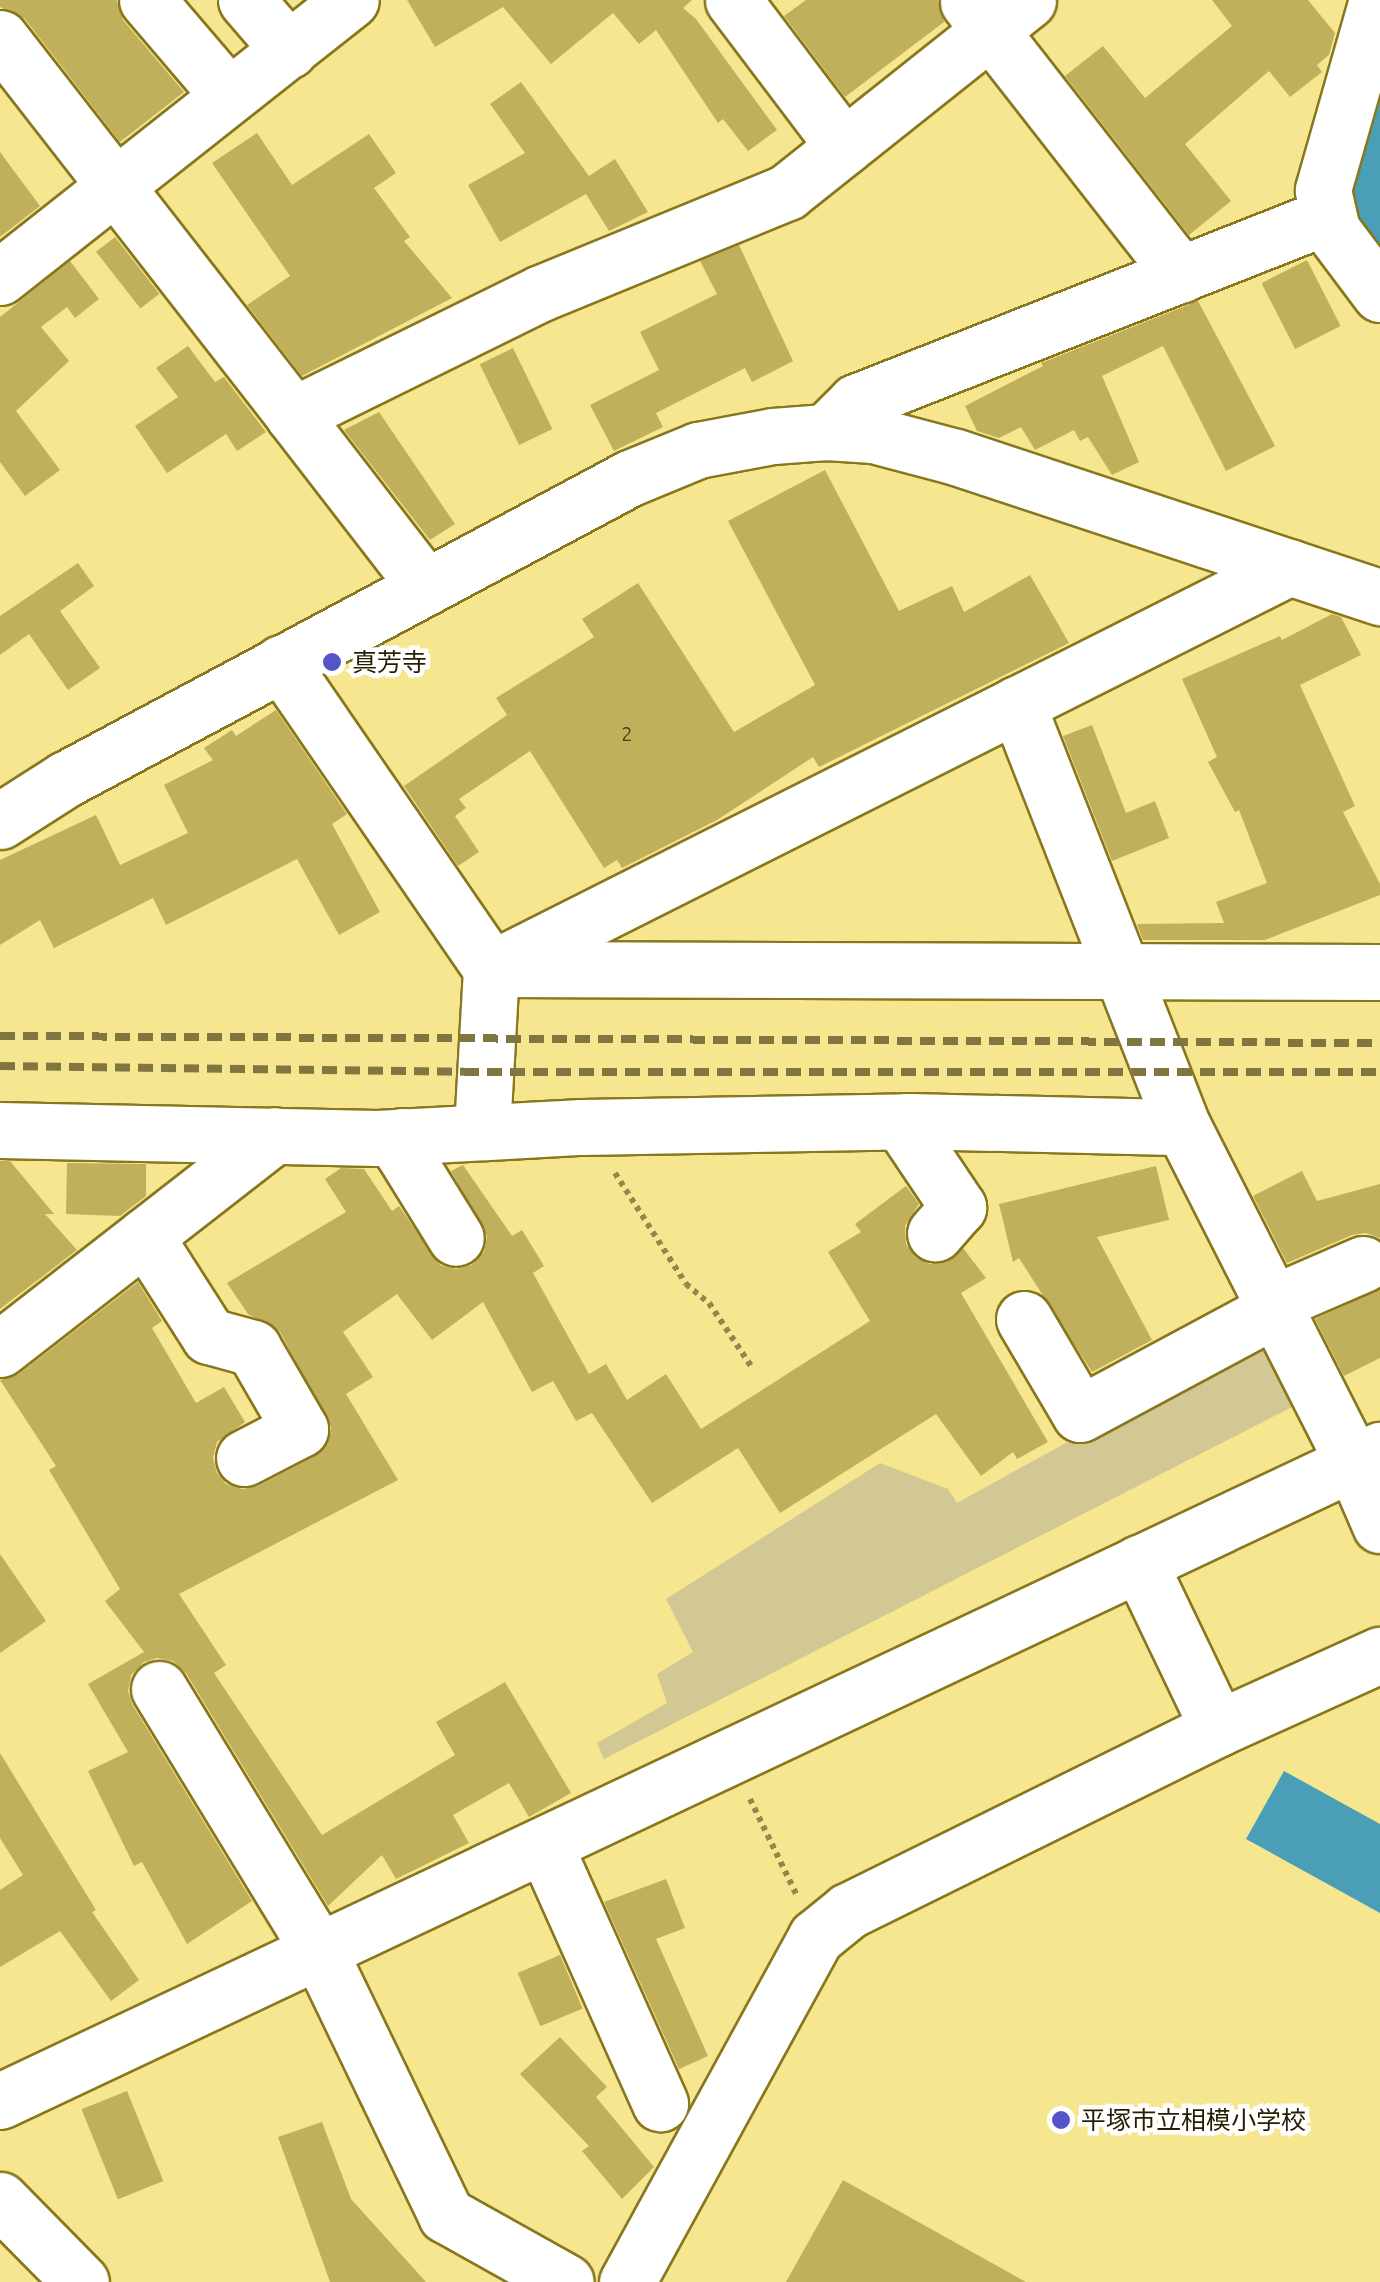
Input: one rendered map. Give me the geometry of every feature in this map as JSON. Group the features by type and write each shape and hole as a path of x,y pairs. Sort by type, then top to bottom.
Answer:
{"street":[{"path":"147,0 228,95"},
{"path":"246,0 289,50"},
{"path":"0,278 352,0"},
{"path":"1377,0 1323,190 1332,230 1380,294"},
{"path":"293,415 541,293 787,192 844,146 994,10 1181,274"},
{"path":"754,11 844,146"},
{"path":"0,38 426,587"},
{"path":"826,432 856,402 1328,216"},
{"path":"0,821 66,779 630,478 698,450 773,436 826,432 874,436 956,457 1380,597"},
{"path":"491,968 1290,568"},
{"path":"281,664 491,968 482,1132"},
{"path":"1018,704 1183,1127 1275,1306 1366,1455 1380,1525"},
{"path":"491,968 1124,974 1380,972"},
{"path":"0,1130 402,1136 906,1121 1183,1127"},
{"path":"906,1121 908,1131 958,1207 934,1233"},
{"path":"0,1349 275,1134"},
{"path":"402,1136 402,1151 456,1238"},
{"path":"145,1236 209,1336 253,1348 300,1429 244,1458"},
{"path":"1024,1319 1080,1414 1275,1306 1363,1264"},
{"path":"0,2101 1366,1455"},
{"path":"1138,1562 1218,1728"},
{"path":"626,2282 816,1937 848,1912 1218,1728 1380,1655"},
{"path":"159,1689 320,1952 446,2215 566,2282"},
{"path":"545,1846 660,2103"},
{"path":"0,2200 81,2282"}],"path":[{"path":"642,1214 686,1284 708,1303 753,1369"},
{"path":"730,1757 816,1937"}],"shaded area":[{"path":"1247,1343 1286,1363 1302,1402 604,1759 597,1743 667,1703 657,1674 693,1652 666,1599 880,1463 948,1489 957,1503"}],"water":[{"path":"1284,1771 1380,1824 1380,1913 1246,1839"}],"building":[{"path":"0,0 117,0 123,20 184,92 120,142 25,19 0,7"},
{"path":"407,0 692,0 683,8 696,19 777,130 748,151 723,119 718,123 656,30 639,44 613,13 551,64 503,7 435,47"},
{"path":"806,0 938,0 944,22 845,97 784,16"},
{"path":"1212,0 1308,0 1335,33 1329,55 1317,65 1322,72 1290,97 1269,71 1185,144 1231,201 1189,235 1065,76 1103,46 1145,98 1232,26"},
{"path":"521,82 589,176 615,159 648,212 609,231 586,194 500,242 468,185 525,153 490,104"},
{"path":"257,133 292,185 369,134 396,173 374,188 410,237 404,241 452,298 302,376 247,305 290,276 212,163"},
{"path":"0,152 40,206 0,237"},
{"path":"115,237 159,294 140,309 96,252"},
{"path":"739,245 793,361 752,382 745,368 656,413 663,427 614,451 590,405 659,370 640,332 717,294 700,261"},
{"path":"1307,260 1341,326 1295,349 1262,283"},
{"path":"70,261 99,299 75,318 67,307 41,327 69,361 16,411 60,470 25,496 0,462 0,317"},
{"path":"1198,301 1275,446 1226,471 1163,346 1102,376 1139,462 1112,475 1088,437 1080,441 1074,430 1035,450 1021,427 999,438 977,431 965,406 1043,366 1041,363"},
{"path":"188,346 215,382 224,377 266,432 237,451 226,434 167,473 135,426 178,397 156,368"},
{"path":"513,348 552,429 519,445 480,364"},
{"path":"379,412 455,524 430,540 344,430"},
{"path":"825,470 899,611 952,586 964,612 1030,575 1069,643 819,767 813,757 717,820 622,868 617,860 604,868 530,751 459,799 466,808 455,816 479,852 458,866 404,786 507,715 496,698 594,637 582,619 638,583 734,732 815,685 728,521"},
{"path":"78,563 94,586 60,611 100,668 68,690 29,634 0,655 0,616"},
{"path":"1332,614 1341,617 1361,655 1300,685 1355,806 1343,812 1380,884 1380,895 1265,940 1143,940 1137,924 1224,923 1216,902 1267,883 1239,810 1235,812 1208,762 1217,757 1182,679 1280,636 1282,640"},
{"path":"276,710 347,814 332,824 380,912 339,935 297,859 166,925 153,898 54,948 40,920 0,945 0,860 96,815 120,865 188,833 164,785 213,760 204,748 232,730 236,736"},
{"path":"1092,725 1126,813 1155,801 1169,838 1112,861 1063,736"},
{"path":"0,1161 10,1161 54,1214 45,1214 77,1250 0,1309"},
{"path":"67,1163 146,1164 146,1196 120,1216 66,1214"},
{"path":"463,1165 512,1236 522,1230 544,1266 533,1273 589,1374 606,1364 627,1400 666,1374 701,1429 870,1321 828,1252 861,1232 855,1224 906,1186 919,1204 905,1226 906,1244 915,1257 930,1264 946,1262 963,1248 986,1278 961,1293 1048,1442 1017,1459 1013,1452 981,1476 936,1414 780,1513 738,1448 652,1503 592,1413 576,1421 553,1381 532,1392 483,1302 432,1340 397,1294 343,1332 373,1377 346,1394 398,1480 179,1594 226,1665 214,1673 322,1835 455,1755 436,1722 505,1682 571,1793 529,1817 509,1783 453,1815 469,1843 396,1879 382,1855 328,1906 186,1673 173,1661 157,1658 144,1662 131,1675 128,1691 132,1704 252,1901 187,1944 142,1862 134,1866 88,1771 128,1752 88,1684 144,1652 105,1601 120,1589 49,1470 56,1466 0,1380 19,1374 138,1282 162,1321 152,1328 196,1403 224,1387 245,1422 217,1442 213,1458 217,1473 226,1484 242,1489 258,1486 315,1456 327,1444 331,1428 280,1332 248,1314 227,1283 346,1212 325,1179 341,1168 364,1169 392,1211 399,1206 440,1265 456,1269 472,1265 484,1252 487,1236 451,1171"},
{"path":"1156,1166 1169,1220 1097,1237 1152,1340 1092,1372 1019,1258 1013,1262 999,1204"},
{"path":"1302,1171 1317,1201 1380,1184 1380,1238 1366,1233 1352,1235 1287,1263 1253,1196"},
{"path":"1380,1289 1380,1358 1344,1376 1315,1319"},
{"path":"0,1554 46,1621 0,1653"},
{"path":"0,1753 96,1910 92,1912 139,1980 111,2001 60,1931 0,1967 0,1890 23,1875 0,1838"},
{"path":"666,1879 685,1928 656,1939 708,2056 679,2069 604,1902"},
{"path":"560,1955 583,2008 540,2026 518,1973"},
{"path":"560,2037 607,2087 596,2097 654,2167 622,2199 582,2151 589,2146 520,2074"},
{"path":"127,2091 163,2181 118,2199 82,2109"},
{"path":"322,2122 351,2199 426,2282 330,2282 278,2137"},
{"path":"843,2180 1026,2282 786,2282"}],"waterway":[{"path":"1380,70 1365,119 1371,178 1380,205"}],"railway":[{"path":"0,1036 1380,1043"},
{"path":"0,1066 464,1072 1380,1072"}],"place":[{"name":"真芳寺","path":"332,662"},
{"name":"平塚市立相模小学校","path":"1061,2120"}]}
